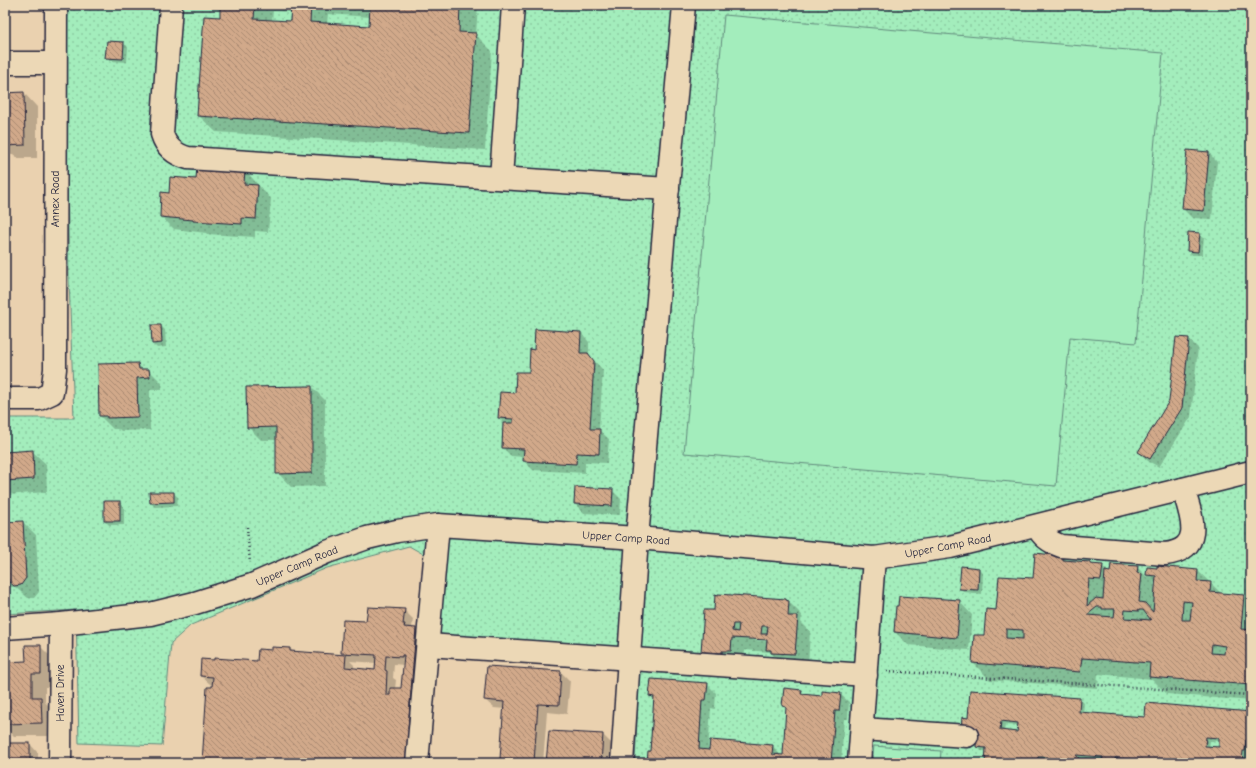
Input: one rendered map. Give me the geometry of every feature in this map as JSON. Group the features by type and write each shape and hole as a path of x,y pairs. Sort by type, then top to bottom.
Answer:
{"street":[{"name":"Annex Road","path":"5,399 39,399 52,393 55,369 56,5"},
{"path":"171,5 162,134 168,147 180,156 668,189"},
{"path":"500,178 513,5"},
{"path":"622,763 637,538 684,5"},
{"path":"5,63 55,63"},
{"name":"Upper Camp Road","path":"5,628 61,624 150,614 195,603 252,585 327,552 367,538 397,531 438,525 637,538 874,558 950,547 1251,472"},
{"path":"1037,526 1044,536 1050,541 1061,546 1165,554 1173,553 1180,550 1187,544 1193,528 1192,518 1183,489"},
{"path":"417,763 438,525"},
{"path":"859,763 874,558"},
{"name":"Haven Drive","path":"60,763 61,624"},
{"path":"428,645 866,674"},
{"path":"862,729 967,736"}],"path":[{"path":"247,527 252,585"},
{"path":"866,674 877,670 1251,695"}],"green space":[{"path":"70,5 1251,5 1251,763 635,763 640,653 435,638 441,564 409,546 327,568 191,625 171,643 162,746 79,743 76,610 5,614 5,418 74,418 69,280 64,35"},
{"path":"724,15 1163,53 1136,343 1070,337 1056,486 684,453"},
{"path":"874,746 941,751 940,763 872,763"}],"building":[{"path":"220,5 255,5 254,19 290,21 291,5 311,5 310,22 369,26 370,5 460,5 459,32 476,33 469,133 197,116 204,16 220,17"},
{"path":"107,41 124,42 123,59 105,58"},
{"path":"24,92 25,145 5,146 5,93"},
{"path":"1187,150 1209,152 1204,211 1182,209"},
{"path":"197,166 245,169 244,184 258,185 256,219 242,218 242,224 160,217 161,192 169,193 170,177 196,179"},
{"path":"1188,232 1200,233 1198,252 1187,251"},
{"path":"151,325 161,325 162,343 152,344"},
{"path":"535,329 581,332 580,353 588,353 594,361 590,429 600,429 599,454 577,453 576,464 523,461 524,449 502,448 503,423 513,423 513,419 498,418 500,392 515,393 516,372 529,372 530,349 534,350"},
{"path":"1176,337 1189,338 1182,408 1150,459 1138,452 1169,401"},
{"path":"138,363 139,369 149,369 150,377 137,378 138,417 107,418 107,416 99,416 98,364"},
{"path":"312,386 312,473 276,474 276,427 247,428 246,387"},
{"path":"33,450 34,479 5,481 5,452"},
{"path":"575,487 613,489 612,506 574,504"},
{"path":"149,492 174,492 174,502 150,503"},
{"path":"104,501 120,501 120,521 104,521"},
{"path":"23,521 26,578 21,585 14,586 8,581 7,574 5,574 5,522"},
{"path":"1035,553 1063,556 1063,560 1090,562 1090,564 1103,565 1101,580 1089,579 1087,606 1096,598 1103,599 1105,571 1110,572 1111,564 1138,566 1137,573 1142,574 1139,602 1145,603 1153,612 1156,576 1146,575 1147,567 1157,568 1157,566 1198,570 1197,581 1211,582 1210,592 1244,595 1241,629 1251,630 1251,685 1149,677 1150,663 1082,658 1080,672 972,663 974,635 984,635 986,609 996,610 999,576 1033,578","holes":["1183,601 1192,602 1190,620 1182,620","1097,607 1102,607 1102,609 1115,609 1114,617 1087,615","1125,610 1143,610 1151,620 1124,618","1006,629 1023,630 1023,639 1006,638","1212,644 1225,646 1224,654 1211,653"]},
{"path":"961,566 979,568 978,590 959,589"},
{"path":"718,594 786,599 789,601 788,616 798,616 795,654 771,653 771,650 766,650 767,640 732,638 731,651 722,651 722,653 701,652 704,610 714,610 715,595 718,596","holes":["733,624 739,624 738,632 732,631","762,626 768,626 767,634 761,634"]},
{"path":"899,596 960,600 957,638 894,632 896,606 898,606"},
{"path":"368,607 405,609 404,627 416,628 408,729 410,729 408,763 202,763 207,687 212,687 213,677 200,676 201,659 214,660 214,658 257,661 258,649 272,650 272,647 290,648 290,651 346,655 345,667 375,670 376,655 341,653 343,620 366,621","holes":["402,655 404,655 401,688 390,688 390,695 386,695 386,656 402,657"]},
{"path":"25,645 41,645 41,674 32,674 32,697 41,697 42,723 5,724 5,662 26,661"},
{"path":"487,666 561,671 559,705 538,704 534,762 500,759 504,702 484,700"},
{"path":"651,679 708,683 706,700 702,700 699,749 709,750 710,740 773,745 772,754 783,755 786,707 782,706 784,688 802,690 801,694 822,696 822,691 841,693 839,711 835,711 831,763 647,763 648,751 650,751 654,697 649,696"},
{"path":"970,690 1080,698 1079,712 1145,717 1146,703 1251,712 1251,740 1246,740 1242,763 1138,763 1142,760 1115,758 1115,763 1102,763 1103,757 1076,755 1083,763 1046,763 1047,757 1038,757 1037,763 985,763 986,748 976,747 977,731 961,730 962,717 968,718","holes":["1001,721 1018,723 1017,732 1000,730","1206,737 1219,738 1219,747 1205,746"]},
{"path":"549,731 603,734 601,763 546,763"},
{"path":"5,743 30,743 30,763 5,763"},
{"path":"41,759 41,763 30,763 30,760"}]}
